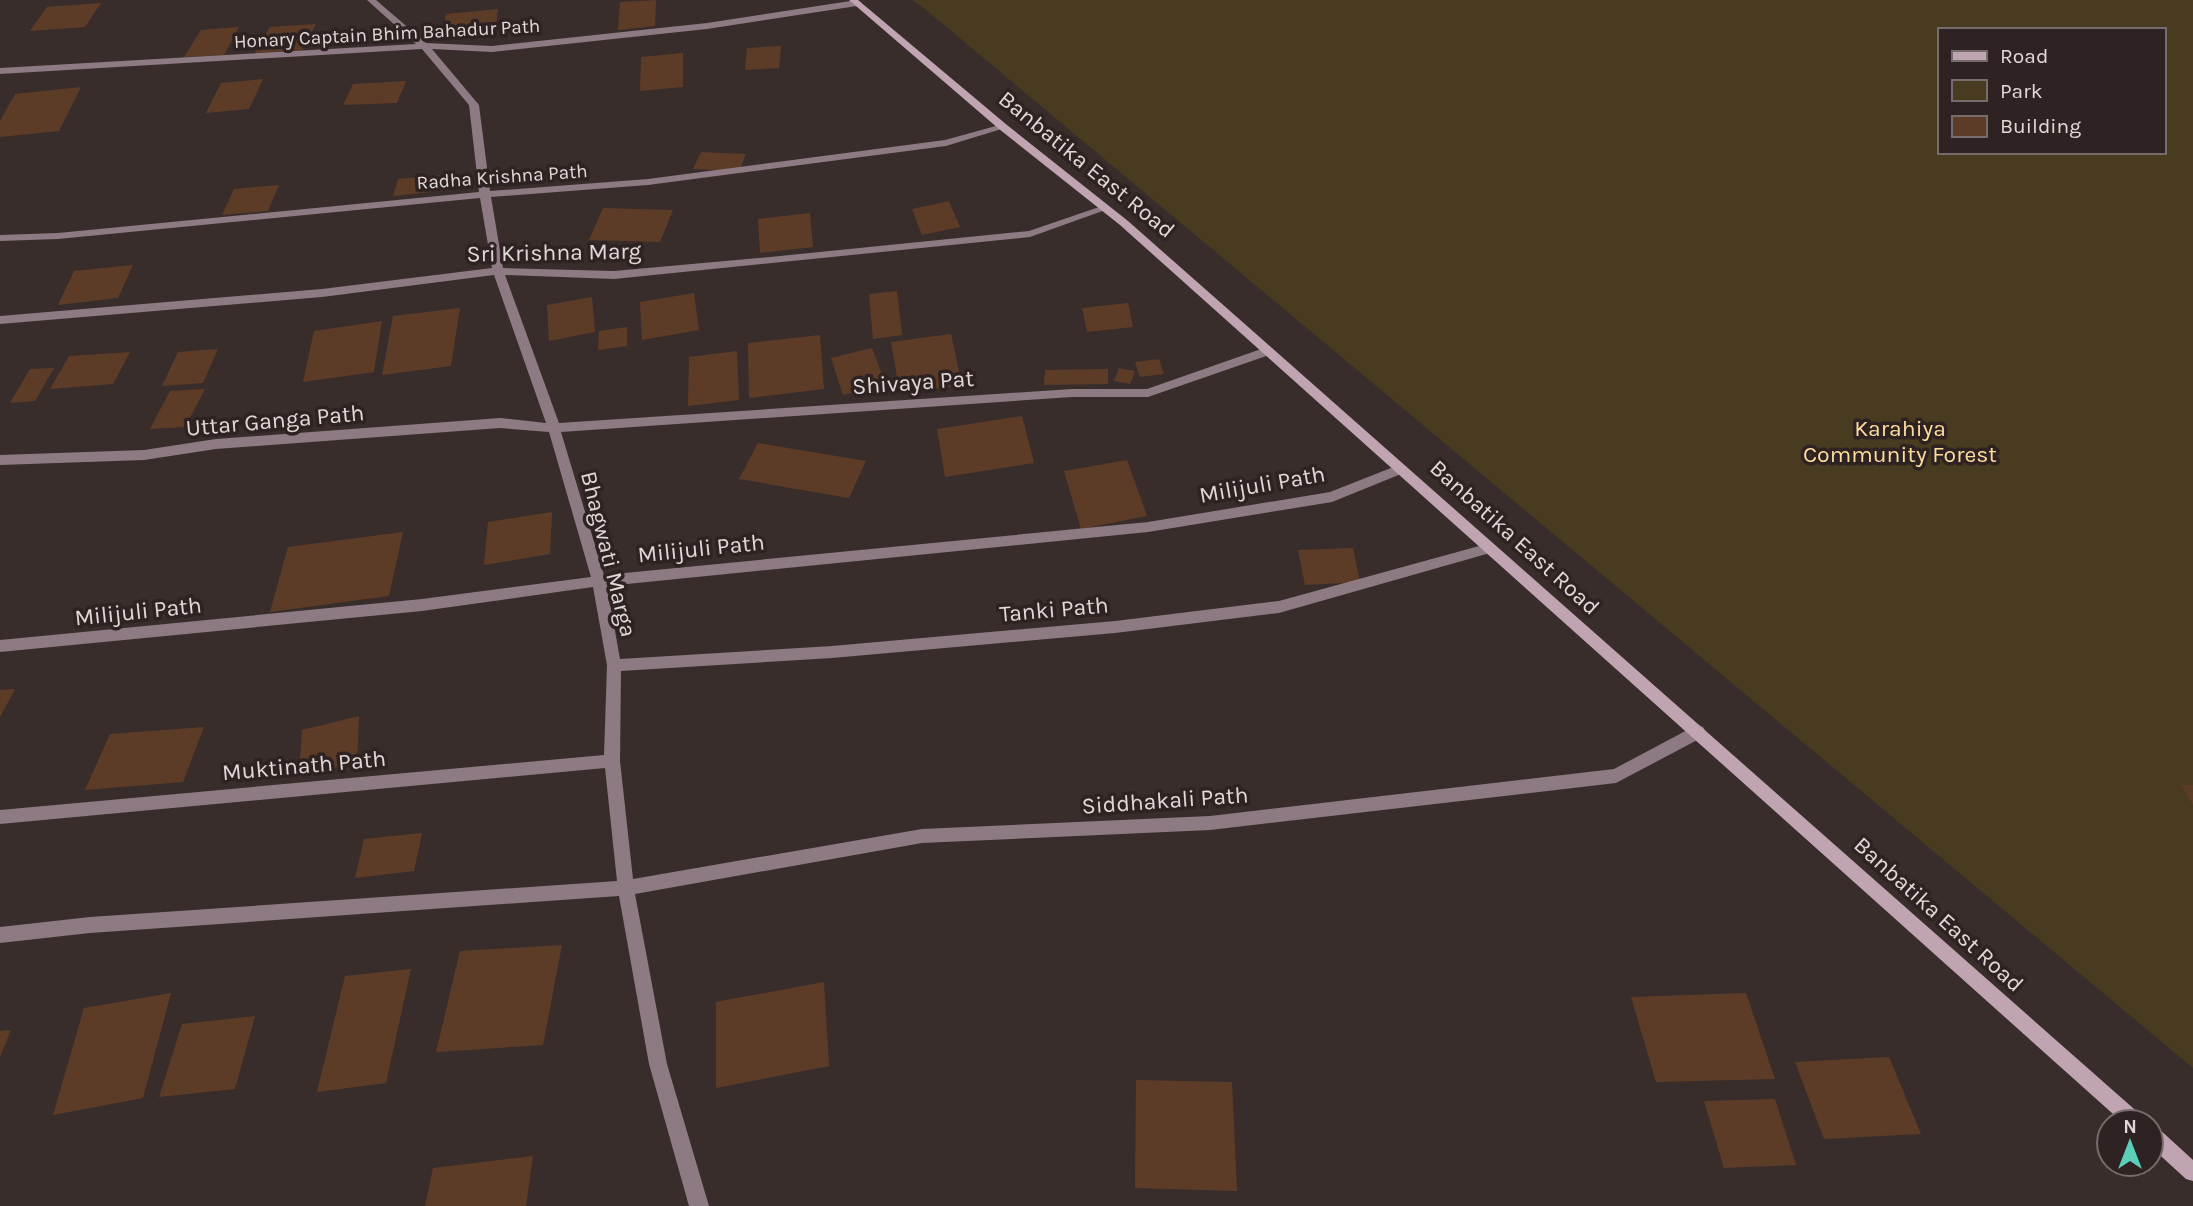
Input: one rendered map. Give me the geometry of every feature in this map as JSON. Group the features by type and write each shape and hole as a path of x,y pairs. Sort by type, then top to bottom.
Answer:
{"street":[{"name":"Bhagwati Marga","path":"371,0 424,46 474,105 498,271 554,428 599,581 614,666 612,761 626,888 658,1064 699,1206"},
{"name":"Honary Captain Bhim Bahadur Path","path":"0,71 424,46 492,49 706,26 855,1"},
{"name":"Banbatika East Road","path":"855,1 1003,127 1105,208 2120,1108"},
{"name":"Radha Krishna Path","path":"0,239 58,236 416,200 648,182 946,143 1003,127"},
{"name":"Sri Krishna Marg","path":"0,320 322,293 498,271 614,275 1030,234 1105,208"},
{"name":"Shivaya Pat","path":"554,428 1072,393 1148,393 1268,351"},
{"name":"Uttar Ganga Path","path":"0,460 144,455 216,444 500,423 554,428"},
{"name":"Milijuli Path","path":"0,646 422,605 599,581 1148,527 1332,497 1401,468"},
{"name":"Tanki Path","path":"614,666 832,652 1115,627 1279,607 1490,548"},
{"name":"Siddhakali Path","path":"0,935 90,925 626,888 922,836 1210,823 1616,776 1698,733"},
{"name":"Muktinath Path","path":"0,817 612,761"},
{"path":"2165,1147 2193,1172"}],"green space":[{"name":"Karahiya Community Forest","path":"913,0 2193,0 2193,1068 926,10"}],"building":[{"path":"656,0 655,26 618,30 620,2"},
{"path":"101,3 85,27 30,31 47,7"},
{"path":"498,9 495,34 442,40 446,14"},
{"path":"316,24 302,50 255,53 270,27"},
{"path":"239,27 224,55 184,57 201,30"},
{"path":"781,46 779,68 745,70 747,48"},
{"path":"683,53 683,87 640,91 641,57"},
{"path":"263,79 249,109 206,113 221,83"},
{"path":"406,81 397,103 343,105 353,84"},
{"path":"81,87 59,131 0,137 0,121 15,94"},
{"path":"701,152 746,154 739,171 693,169"},
{"path":"452,174 449,190 393,196 398,179"},
{"path":"279,185 268,211 222,215 234,189"},
{"path":"949,201 960,227 922,235 912,209"},
{"path":"603,208 673,210 660,242 589,240"},
{"path":"810,213 813,247 760,253 758,219"},
{"path":"133,265 118,298 58,305 74,271"},
{"path":"897,291 902,335 873,339 869,294"},
{"path":"694,293 699,330 642,340 640,302"},
{"path":"592,297 595,332 549,341 547,305"},
{"path":"1128,303 1133,327 1087,332 1082,308"},
{"path":"460,308 451,366 382,375 393,316"},
{"path":"382,321 374,372 303,382 314,331"},
{"path":"627,327 627,346 598,350 599,331"},
{"path":"951,334 962,385 900,394 891,342"},
{"path":"820,335 824,389 749,398 748,343"},
{"path":"872,348 886,385 843,395 831,358"},
{"path":"218,349 203,383 162,386 178,352"},
{"path":"737,351 739,400 688,406 689,357"},
{"path":"130,352 113,384 50,389 69,356"},
{"path":"1159,359 1164,374 1140,377 1135,362"},
{"path":"54,368 35,401 10,403 30,369"},
{"path":"1119,368 1135,371 1130,384 1114,381"},
{"path":"1108,369 1108,384 1044,385 1045,370"},
{"path":"205,389 185,427 150,429 170,391"},
{"path":"1022,416 1034,463 945,477 937,429"},
{"path":"758,443 866,461 849,498 739,479"},
{"path":"1127,460 1147,516 1081,529 1064,471"},
{"path":"552,512 550,554 484,565 488,522"},
{"path":"403,532 389,596 270,612 288,547"},
{"path":"1353,548 1360,582 1305,585 1298,550"},
{"path":"15,689 0,717 0,690"},
{"path":"359,716 357,762 299,777 302,730"},
{"path":"204,727 183,782 85,790 110,734"},
{"path":"2181,785 2193,785 2193,805"},
{"path":"422,833 414,871 355,878 364,839"},
{"path":"562,945 543,1045 436,1052 460,951"},
{"path":"411,969 386,1083 317,1092 345,976"},
{"path":"824,982 829,1066 716,1088 716,1002"},
{"path":"171,993 143,1098 53,1115 84,1008"},
{"path":"1746,993 1775,1079 1656,1082 1631,997"},
{"path":"255,1016 235,1089 159,1097 182,1024"},
{"path":"11,1030 0,1057 0,1031"},
{"path":"1889,1057 1921,1134 1824,1139 1795,1062"},
{"path":"1136,1080 1232,1082 1237,1191 1135,1188"},
{"path":"1775,1099 1796,1165 1724,1168 1704,1101"},
{"path":"533,1156 526,1206 425,1206 433,1168"}]}
